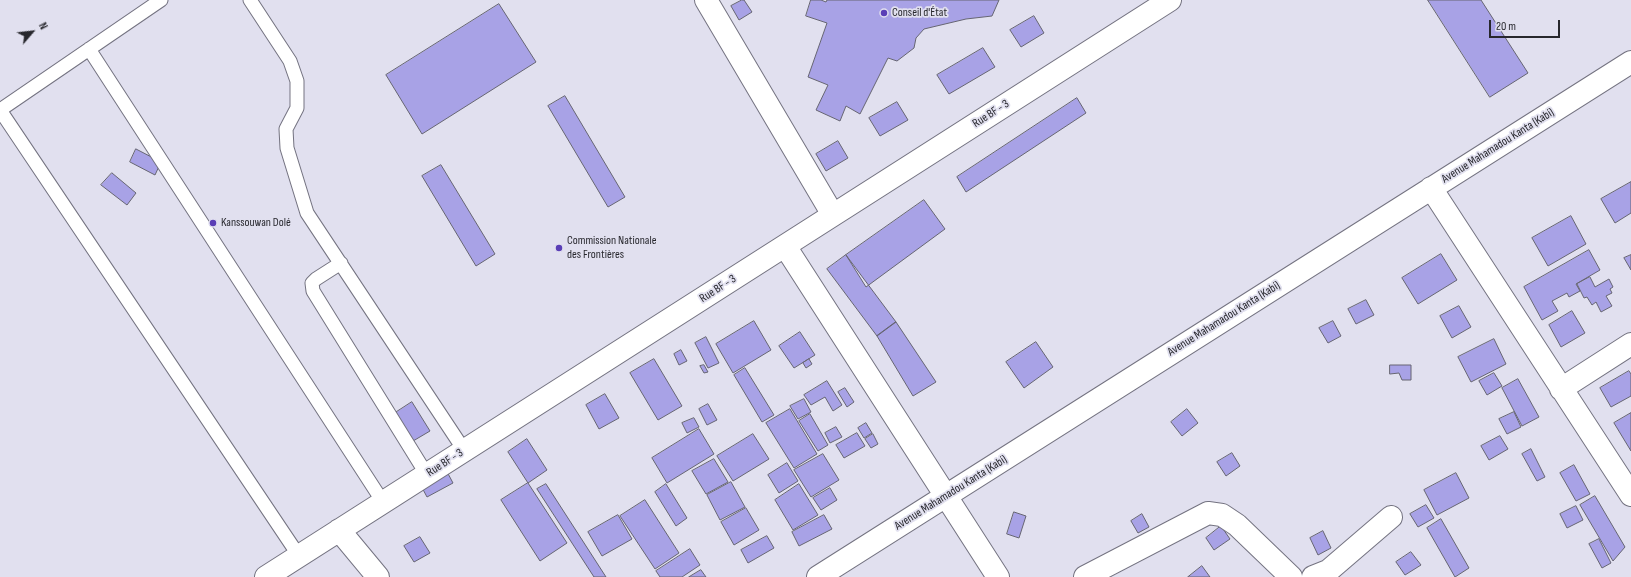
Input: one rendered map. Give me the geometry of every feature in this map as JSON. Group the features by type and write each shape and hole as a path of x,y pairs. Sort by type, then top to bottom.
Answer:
{"street":[{"path":"706,0 833,215"},
{"name":"Rue BF - 3","path":"266,577 1170,0"},
{"name":"Avenue Mahamadou Kanta (Kabi)","path":"818,577 1631,62"},
{"path":"1432,188 1631,496"},
{"path":"785,246 998,577"},
{"path":"1561,388 1631,344"},
{"path":"1085,577 1208,513 1222,514 1237,525 1291,577"},
{"path":"1313,577 1328,571 1390,517"},
{"path":"340,530 378,577"}],"lane":[{"path":"161,0 0,110 299,556"},
{"path":"250,0 290,62 297,81 297,108 286,129 287,148 307,212 464,450"},
{"path":"89,49 383,502"},
{"path":"341,263 316,279 312,284 313,291 427,474"}],"building":[{"path":"744,0 752,12 739,20 731,6"},
{"path":"811,0 821,0 826,2 827,0 999,0 992,16 966,19 924,29 916,38 914,48 897,61 888,58 860,114 846,106 840,121 816,110 828,85 808,77 827,23 806,16"},
{"path":"1428,0 1481,0 1528,73 1490,97"},
{"path":"499,4 536,62 422,134 386,75"},
{"path":"1034,16 1044,33 1021,47 1010,30"},
{"path":"983,48 995,67 949,94 937,75"},
{"path":"565,96 625,197 608,207 548,106"},
{"path":"1077,98 1086,113 966,192 957,177"},
{"path":"897,102 908,120 880,136 869,118"},
{"path":"838,141 848,158 826,171 816,154"},
{"path":"136,149 161,162 155,175 130,162"},
{"path":"441,165 495,254 476,266 422,176"},
{"path":"112,173 136,193 127,205 101,185"},
{"path":"1631,182 1631,213 1615,223 1601,199"},
{"path":"924,200 945,229 866,287 846,255"},
{"path":"1571,216 1586,244 1548,266 1532,238"},
{"path":"1589,250 1600,270 1576,284 1580,291 1569,297 1567,293 1552,301 1558,311 1542,320 1524,287"},
{"path":"1441,254 1457,280 1418,304 1402,278"},
{"path":"846,255 896,322 877,336 827,269"},
{"path":"1631,255 1631,270 1624,258"},
{"path":"1590,277 1595,287 1609,279 1613,287 1610,289 1612,293 1606,296 1612,306 1601,312 1596,302 1592,305 1587,297 1584,298 1577,284"},
{"path":"1366,300 1374,315 1356,324 1348,309"},
{"path":"1459,306 1471,327 1452,338 1440,316"},
{"path":"1572,311 1585,333 1561,347 1549,325"},
{"path":"754,321 771,350 733,373 716,344"},
{"path":"1333,321 1341,336 1328,343 1319,328"},
{"path":"896,322 936,382 913,396 877,336"},
{"path":"800,332 815,355 794,368 779,346"},
{"path":"706,337 719,363 708,368 695,343"},
{"path":"1494,339 1506,364 1471,382 1458,357"},
{"path":"1036,342 1053,367 1024,388 1006,362"},
{"path":"681,350 687,361 679,365 674,354"},
{"path":"654,359 682,406 658,420 630,373"},
{"path":"809,359 812,364 806,368 803,363"},
{"path":"704,365 708,372 704,373 700,366"},
{"path":"1390,365 1411,365 1411,380 1402,380 1399,373 1390,374"},
{"path":"745,368 774,415 762,422 734,375"},
{"path":"1629,371 1631,374 1631,396 1611,407 1600,388"},
{"path":"1494,373 1502,386 1487,395 1479,381"},
{"path":"1518,379 1539,417 1522,426 1502,388"},
{"path":"827,381 842,405 833,411 825,397 811,405 804,395"},
{"path":"845,388 854,402 847,407 838,392"},
{"path":"605,394 619,418 599,429 586,405"},
{"path":"804,399 811,412 798,419 790,406"},
{"path":"412,402 430,431 408,444 392,415"},
{"path":"708,404 717,420 707,425 699,409"},
{"path":"790,409 817,454 794,468 766,423"},
{"path":"1187,409 1198,423 1182,436 1171,422"},
{"path":"1514,412 1521,427 1507,434 1499,419"},
{"path":"1631,413 1631,451 1614,423"},
{"path":"810,414 828,445 818,451 799,421"},
{"path":"694,418 699,427 687,433 682,423"},
{"path":"866,423 872,433 864,438 858,428"},
{"path":"836,427 842,437 830,443 825,433"},
{"path":"699,429 714,454 667,483 652,458"},
{"path":"857,433 865,446 844,458 836,445"},
{"path":"753,434 769,459 733,481 717,456"},
{"path":"873,434 878,444 871,448 865,439"},
{"path":"1500,436 1508,449 1489,460 1481,446"},
{"path":"527,439 547,470 528,483 508,452"},
{"path":"1531,449 1545,477 1537,481 1522,454"},
{"path":"1232,453 1240,466 1226,476 1217,462"},
{"path":"823,454 839,480 811,497 794,470"},
{"path":"714,459 728,482 706,494 692,471"},
{"path":"787,463 798,481 779,493 768,475"},
{"path":"1574,465 1590,494 1576,501 1560,473"},
{"path":"445,468 453,483 427,497 419,482"},
{"path":"1456,473 1469,498 1437,515 1424,490"},
{"path":"731,482 745,507 720,520 707,495"},
{"path":"528,483 567,543 540,561 501,500"},
{"path":"546,484 606,577 594,577 537,489"},
{"path":"666,484 687,518 676,526 655,492"},
{"path":"799,484 818,515 793,530 775,500"},
{"path":"830,488 837,500 821,510 813,498"},
{"path":"1595,496 1625,547 1613,561 1580,505"},
{"path":"645,500 679,553 655,569 620,516"},
{"path":"1426,505 1434,518 1418,527 1410,514"},
{"path":"1576,506 1583,520 1567,528 1560,514"},
{"path":"746,508 759,530 734,545 721,522"},
{"path":"1014,512 1026,516 1019,538 1007,534"},
{"path":"1142,514 1149,527 1138,533 1131,521"},
{"path":"618,515 632,539 602,556 588,532"},
{"path":"824,515 832,529 799,546 792,532"},
{"path":"1441,519 1469,568 1455,577 1427,528"},
{"path":"1221,526 1230,539 1214,550 1206,538"},
{"path":"1323,531 1331,548 1318,555 1310,538"},
{"path":"767,536 774,548 748,563 741,550"},
{"path":"420,537 430,553 414,562 404,546"},
{"path":"1599,539 1611,563 1602,568 1589,544"},
{"path":"690,549 700,565 682,577 660,577 656,571"},
{"path":"1411,552 1421,565 1405,575 1396,562"},
{"path":"1202,566 1210,577 1188,577"},
{"path":"701,570 706,577 689,577"}],"place":[{"name":"Conseil d'État","path":"884,13"},
{"name":"Kanssouwan Dolé","path":"213,223"},
{"name":"Commission Nationale des Frontières","path":"559,248"}]}
